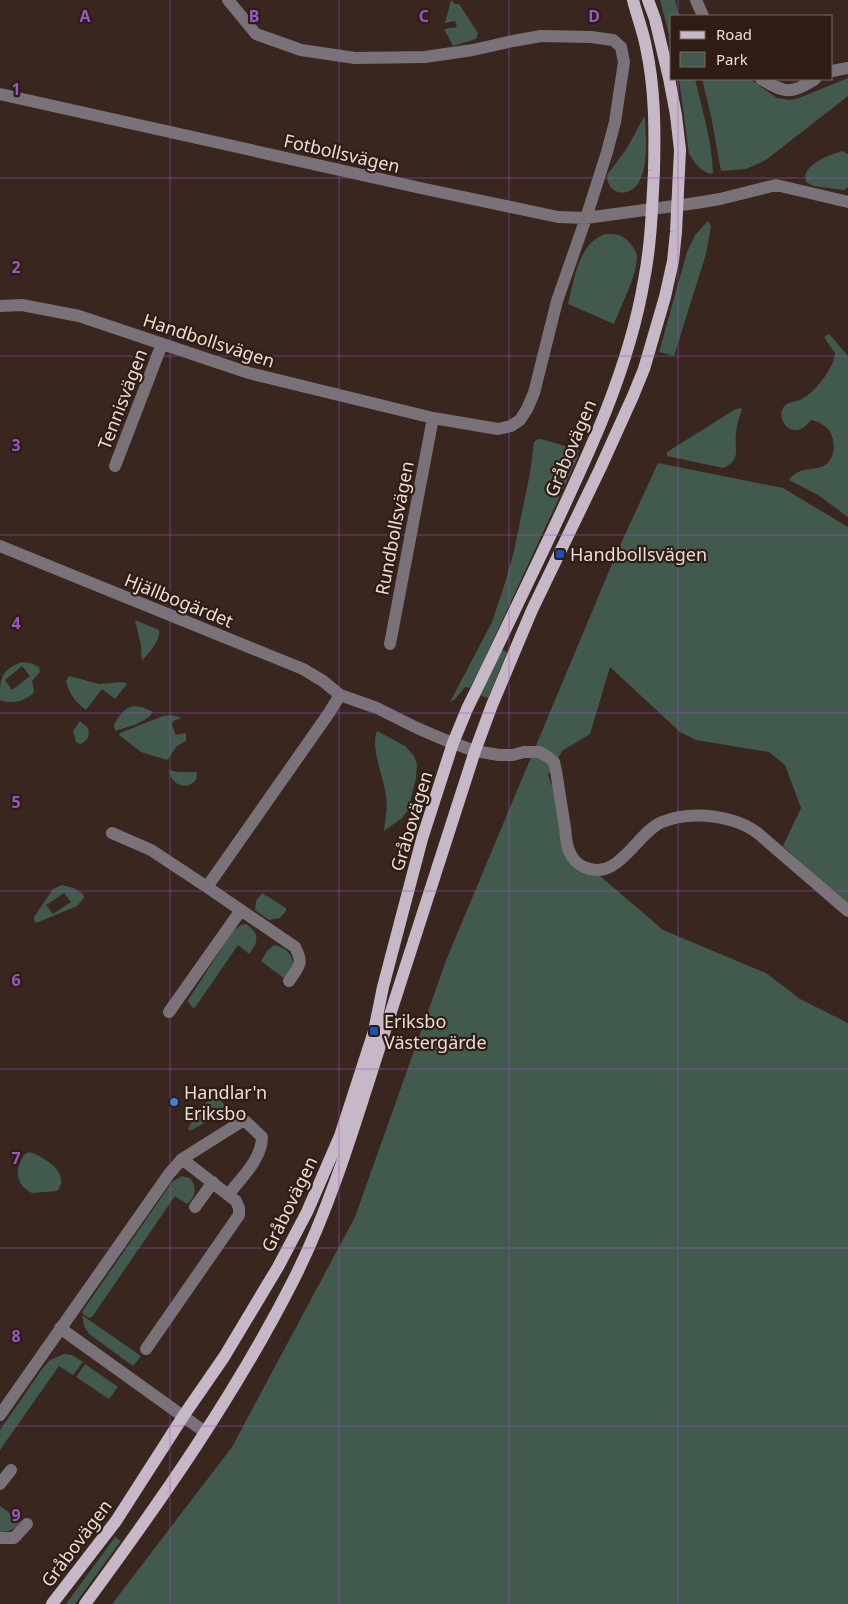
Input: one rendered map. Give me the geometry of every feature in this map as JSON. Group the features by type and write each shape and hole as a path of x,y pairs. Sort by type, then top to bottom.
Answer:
{"main road":[{"name":"Gråbovägen","path":"52,1604 116,1521 224,1357 278,1267 307,1212 340,1136 374,1031 383,987 422,839 453,743 467,709 589,454 608,406 633,330 639,304 644,280 652,209 655,138 653,89 646,46 632,0"},
{"name":"Gråbovägen","path":"84,1604 158,1502 205,1432 254,1352 294,1280 314,1236 357,1117 475,751 492,705 532,610 600,470 644,369 671,270 676,232 680,150 676,115 663,52 648,0"}],"street":[{"name":"Handbollsvägen","path":"0,306 22,304 79,316 249,373 433,418 498,429 511,426 520,420 534,393 557,301 586,218 615,122 624,62 621,47 613,40 541,36 425,57 355,58 301,50 256,34 228,0"},
{"path":"696,0 703,15"},
{"path":"833,70 848,68"},
{"path":"763,80 786,91 798,88 813,80"},
{"name":"Fotbollsvägen","path":"0,94 424,189 558,217 586,218 652,209 720,199 776,185 848,202"},
{"name":"Tennisvägen","path":"115,466 162,344"},
{"name":"Rundbollsvägen","path":"390,644 433,418"},
{"name":"Hjällbogärdet","path":"0,546 303,669 340,694 377,708 453,743 475,751 499,755 539,752 554,762 568,849 578,864 591,870 610,867 621,859 653,827 662,822 689,816 736,820 760,835 848,911"},
{"path":"207,887 329,713 340,694"},
{"path":"112,833 152,850 295,947 301,958 299,966 289,981"},
{"path":"169,1012 241,910"},
{"path":"0,1415 169,1174 182,1159 244,1120 262,1137 262,1146 251,1166 229,1194"},
{"path":"146,1349 239,1215 236,1201 229,1194 182,1159"},
{"path":"195,1208 213,1182"},
{"path":"60,1328 205,1432"},
{"path":"0,1484 11,1470"},
{"path":"0,1538 14,1538 27,1524"}],"green space":[{"path":"451,0 455,4 459,4 478,33 476,39 453,46 444,29 457,27 455,21 445,23"},
{"path":"660,0 675,0 679,15 670,15 670,38"},
{"path":"848,78 848,96 766,160 746,169 721,171 702,80 751,80 777,98 790,100"},
{"path":"679,80 695,80 711,149 713,173 707,173 701,169 689,154"},
{"path":"644,117 646,150 643,173 636,186 631,190 626,192 615,191 608,182 607,175 627,148"},
{"path":"842,151 848,154 848,187 844,190 813,186 806,182 805,175 811,166"},
{"path":"708,221 711,226 706,254 674,356 659,352 687,252 695,235"},
{"path":"606,234 624,237 637,254 632,281 614,324 568,304 575,274 583,254 597,238"},
{"path":"829,334 848,356 848,517 818,495 789,480 800,471 821,467 830,461 834,445 828,429 820,423 811,420 802,429 792,430 782,420 781,413 786,405 807,396 828,372 835,353 824,337"},
{"path":"740,408 742,409 736,433 736,454 729,465 723,468 667,456 667,452"},
{"path":"541,439 579,450 577,459 470,688 465,687 450,702 492,622 514,551 530,473 534,442"},
{"path":"658,463 783,488 848,527 848,905 783,846 801,808 785,765 769,752 696,740 680,732 610,667 590,734 562,751 548,775 578,857 663,930 766,973 800,999 848,1023 848,1604 112,1604 232,1447 355,1217 447,958 617,552"},
{"path":"135,620 159,630 156,642 142,661 141,646"},
{"path":"502,650 507,652 488,698 480,695"},
{"path":"22,662 39,667 40,672 32,681 33,694 17,702 0,700 0,686 3,676 9,668","holes":["22,666 30,676 12,690 5,680"]},
{"path":"69,676 99,684 124,682 127,684 115,699 102,689 86,710 76,701 69,690 66,681"},
{"path":"134,706 153,712 141,722 115,731 114,725 120,715"},
{"path":"172,715 182,718 173,721 172,725 176,735 186,733 186,741 177,746 167,760 141,752 119,735 163,716"},
{"path":"80,721 88,728 89,733 87,740 80,744 76,742 73,731"},
{"path":"377,731 405,746 414,756 417,764 416,778 408,810 402,818 384,831 387,800 376,754 375,738"},
{"path":"169,770 197,772 196,780 192,784 179,785 170,775"},
{"path":"62,885 74,888 83,894 84,898 77,906 36,923 34,917 53,889","holes":["64,893 71,902 53,914 46,905"]},
{"path":"262,893 286,908 286,911 280,918 269,920 255,910 256,901"},
{"path":"246,924 256,934 256,941 249,954 238,945 194,1009 188,1000 233,931"},
{"path":"274,945 285,949 293,961 293,965 285,979 261,961 267,951"},
{"path":"214,1098 224,1104 226,1108 224,1112 190,1131 188,1129 199,1111"},
{"path":"29,1152 42,1157 59,1172 61,1185 57,1191 32,1193 22,1186 18,1176 19,1165 21,1159"},
{"path":"182,1176 190,1178 192,1181 194,1195 187,1204 175,1196 92,1317 89,1318 82,1313 84,1309 172,1182"},
{"path":"82,1315 141,1356 133,1366 89,1334 84,1326"},
{"path":"64,1354 72,1355 83,1362 73,1375 59,1366 0,1450 0,1430 42,1369 50,1360"},
{"path":"85,1364 118,1387 109,1399 76,1377"},
{"path":"0,1506 21,1521 12,1530 0,1532"},
{"path":"115,1537 121,1541 75,1604 66,1604"}],"place":[{"name":"Handbollsvägen","path":"560,554"},
{"name":"Eriksbo Västergärde","path":"374,1031"},
{"name":"Handlar'n Eriksbo","path":"174,1102"}]}
